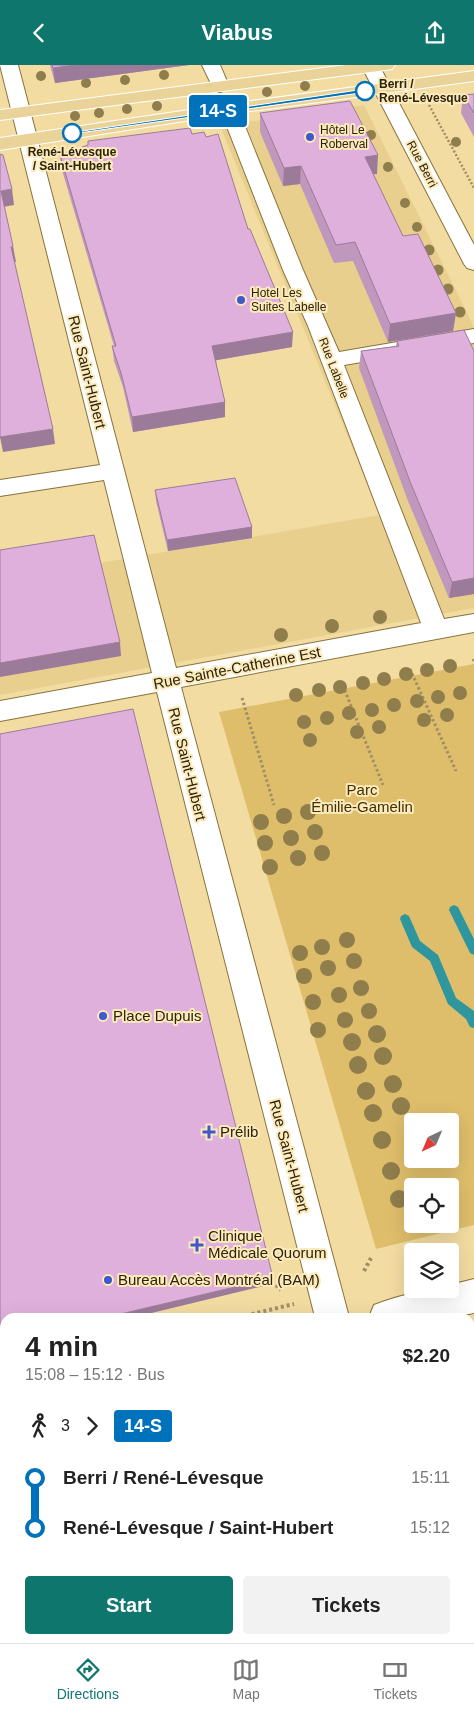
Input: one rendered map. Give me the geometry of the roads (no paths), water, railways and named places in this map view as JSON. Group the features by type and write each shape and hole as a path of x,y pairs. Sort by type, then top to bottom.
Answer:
{"main road":[{"path":"0,115 376,66"},
{"path":"0,143 474,76"}],"street":[{"name":"Rue Saint-Hubert","path":"9,65 166,681 331,1313"},
{"path":"211,65 220,86"},
{"name":"Rue Berri","path":"376,66 382,89 474,263"},
{"name":"Rue Labelle","path":"230,109 436,629"},
{"path":"331,360 474,337"},
{"path":"0,488 112,471"},
{"name":"Rue Sainte-Catherine Est","path":"0,711 474,623"},
{"path":"433,1312 474,1296"}],"waterway":[{"path":"454,910 474,950"},
{"path":"405,919 416,944 434,958 452,1001 470,1015 474,1023"}],"place":[{"name":"Berri / René-Lévesque","path":"365,91"},
{"name":"René-Lévesque / Saint-Hubert","path":"72,133"},
{"name":"Hôtel Le Roberval","path":"310,137"},
{"name":"Hotel Les Suites Labelle","path":"241,300"},
{"name":"Place Dupuis","path":"103,1016"},
{"name":"Prélib","path":"209,1132"},
{"name":"Clinique Médicale Quorum","path":"197,1245"},
{"name":"Bureau Accès Montréal (BAM)","path":"108,1280"}],"park label":[{"name":"Parc Émilie-Gamelin","path":"362,798"}]}
